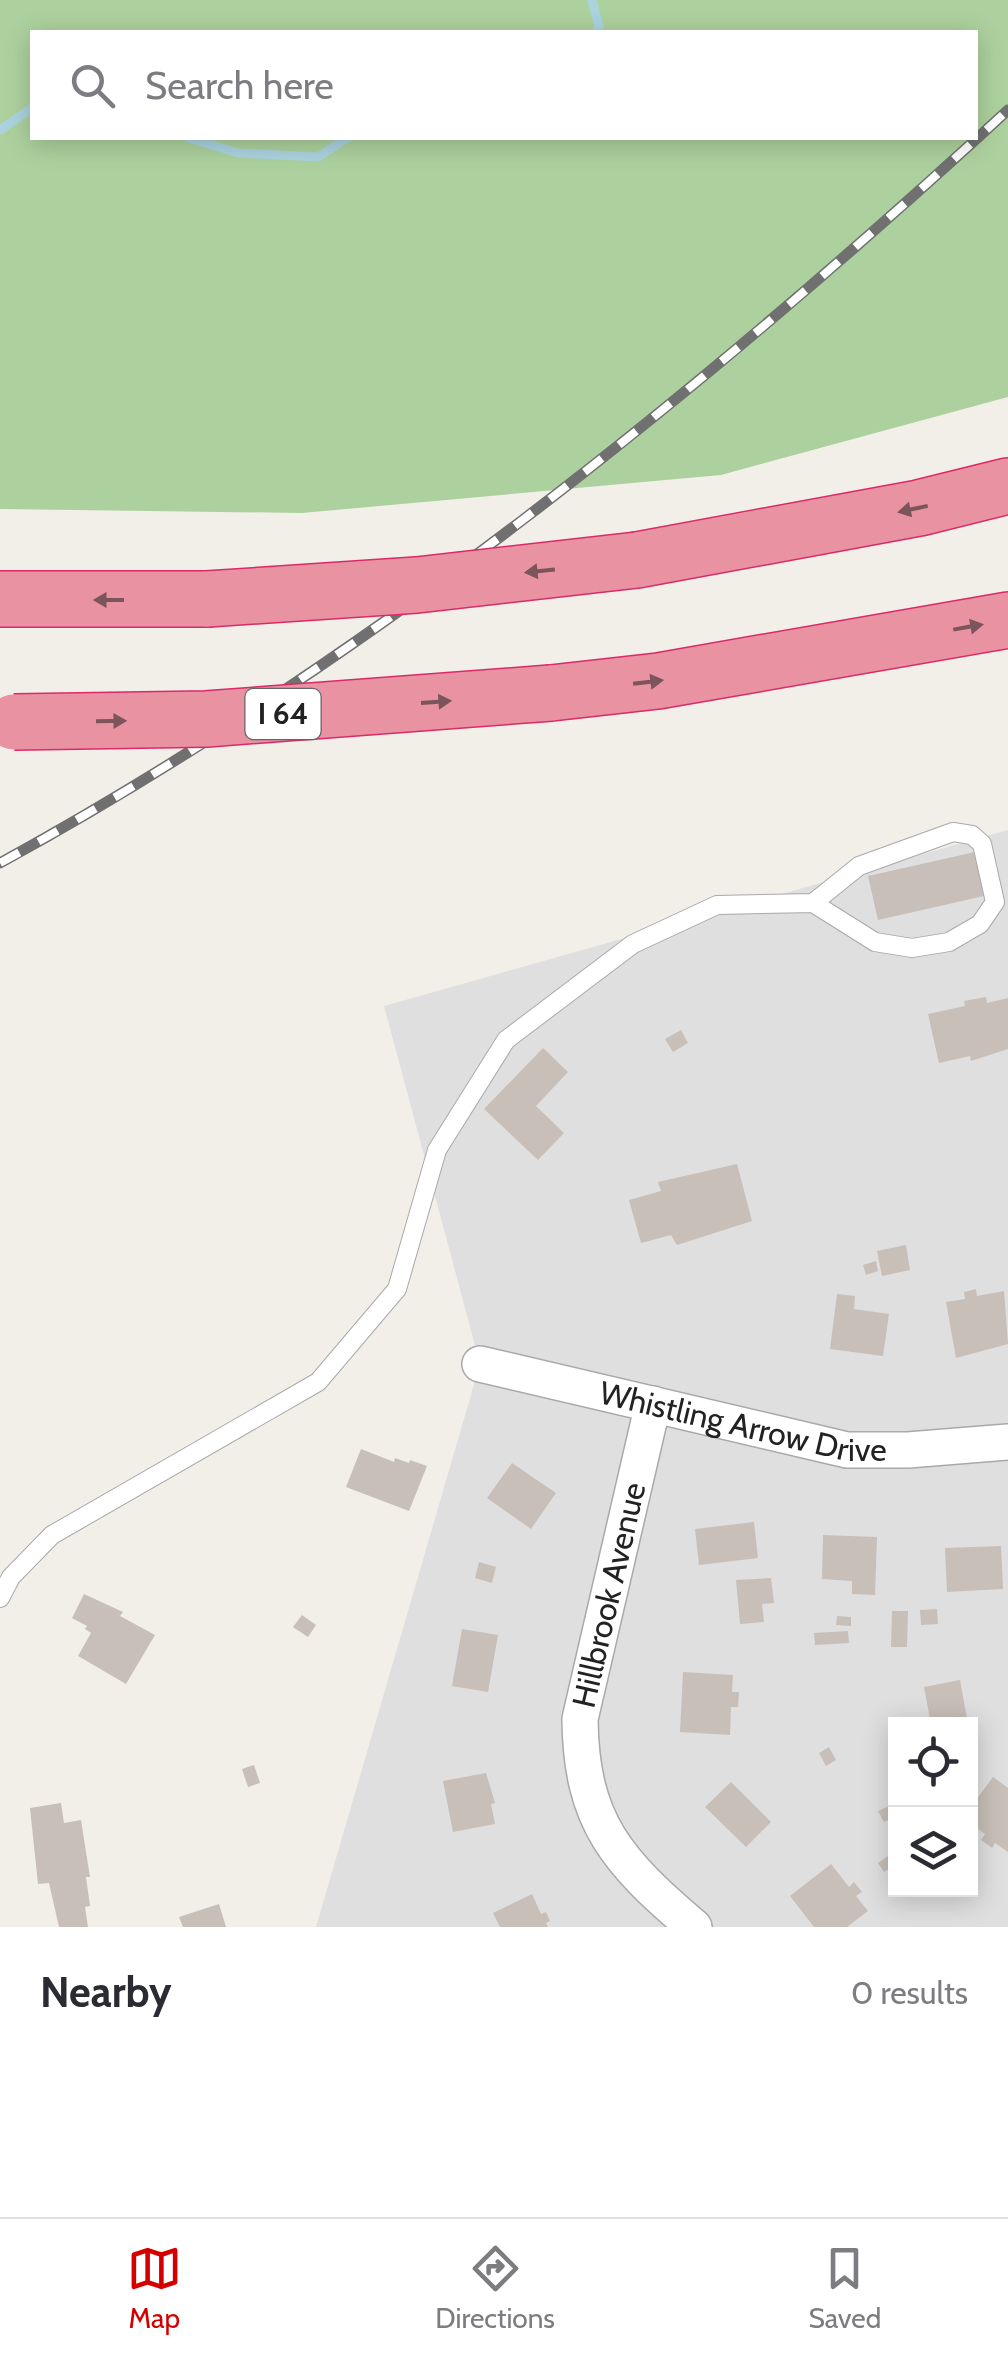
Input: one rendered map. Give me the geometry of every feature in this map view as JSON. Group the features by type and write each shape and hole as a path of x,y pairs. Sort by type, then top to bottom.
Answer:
{"highway":[{"path":"0,599 206,600 417,585 637,560 919,508 1008,486"},
{"name":"I 64","path":"7,722 206,720 551,694 658,681 1008,620"}],"street":[{"name":"Whistling Arrow Drive","path":"480,1364 847,1450 908,1450 1008,1442"},
{"name":"Hillbrook Avenue","path":"653,1404 580,1719 580,1755 593,1810 610,1842 638,1879 694,1927"}],"lane":[{"path":"0,1598 11,1577 52,1536 318,1382 397,1288 437,1150 506,1040 633,944 717,905 813,903 875,942 912,948 950,942 980,924 996,902 982,844 972,835 952,832 858,866 813,903"}],"shaded area":[{"path":"1008,830 1008,1927 316,1927 480,1364 384,1006"}],"green space":[{"path":"0,0 1008,0 1008,397 721,475 302,513 0,509"}],"building":[{"path":"975,852 984,896 878,920 868,876"},
{"path":"986,997 987,1003 1008,998 1008,1049 971,1061 970,1056 939,1063 928,1014"},
{"path":"681,1030 688,1043 673,1052 665,1039"},
{"path":"543,1048 568,1072 536,1106 564,1133 538,1160 484,1109"},
{"path":"737,1164 752,1221 677,1245 671,1235 641,1243 629,1200 661,1191 658,1182"},
{"path":"906,1245 910,1270 882,1276 877,1251"},
{"path":"876,1261 878,1271 866,1275 863,1265"},
{"path":"976,1289 977,1296 1004,1291 1008,1344 956,1358 946,1302 965,1299 964,1292"},
{"path":"837,1294 855,1296 854,1309 889,1314 883,1356 830,1349"},
{"path":"361,1449 394,1462 395,1458 427,1466 409,1511 346,1487"},
{"path":"512,1463 556,1493 531,1529 487,1498"},
{"path":"754,1522 758,1558 699,1565 695,1529"},
{"path":"823,1535 877,1537 875,1595 852,1594 852,1581 822,1579"},
{"path":"1001,1546 1003,1589 947,1592 945,1548"},
{"path":"479,1562 496,1567 492,1583 475,1578"},
{"path":"771,1578 774,1603 762,1604 764,1622 740,1624 736,1580"},
{"path":"84,1594 123,1612 120,1616 155,1635 126,1684 78,1656 91,1633 85,1629 87,1626 72,1618"},
{"path":"937,1609 938,1624 921,1625 920,1610"},
{"path":"892,1611 908,1611 907,1647 891,1647"},
{"path":"302,1615 316,1625 308,1637 293,1627"},
{"path":"837,1616 851,1617 851,1626 836,1625"},
{"path":"462,1629 498,1635 488,1692 452,1686"},
{"path":"848,1631 849,1643 815,1645 814,1633"},
{"path":"683,1672 733,1675 732,1692 739,1692 738,1707 731,1707 730,1735 680,1732"},
{"path":"960,1680 967,1717 930,1717 924,1687"},
{"path":"829,1747 836,1760 826,1766 819,1753"},
{"path":"254,1765 260,1783 248,1787 242,1769"},
{"path":"486,1773 495,1803 491,1804 495,1824 453,1832 443,1781"},
{"path":"993,1777 1008,1788 1008,1852 981,1840 985,1834 978,1829 978,1797"},
{"path":"731,1782 771,1822 746,1847 705,1807"},
{"path":"61,1803 64,1823 81,1820 90,1877 86,1877 88,1927 59,1927 49,1883 38,1884 30,1808"},
{"path":"888,1807 888,1820 884,1822 878,1811"},
{"path":"888,1856 888,1869 884,1872 878,1863"},
{"path":"831,1864 849,1887 854,1882 862,1892 856,1896 868,1911 847,1927 814,1927 790,1896"},
{"path":"532,1894 541,1914 546,1912 548,1927 500,1927 493,1913"},
{"path":"219,1904 226,1927 183,1927 179,1917"}],"waterway":[{"path":"592,0 597,30"},
{"path":"0,130 30,109"},
{"path":"196,140 238,153 318,157 344,140"}],"railway":[{"path":"978,137 1008,110"},
{"path":"0,863 136,785 269,700 526,517 772,319 975,140"}]}
